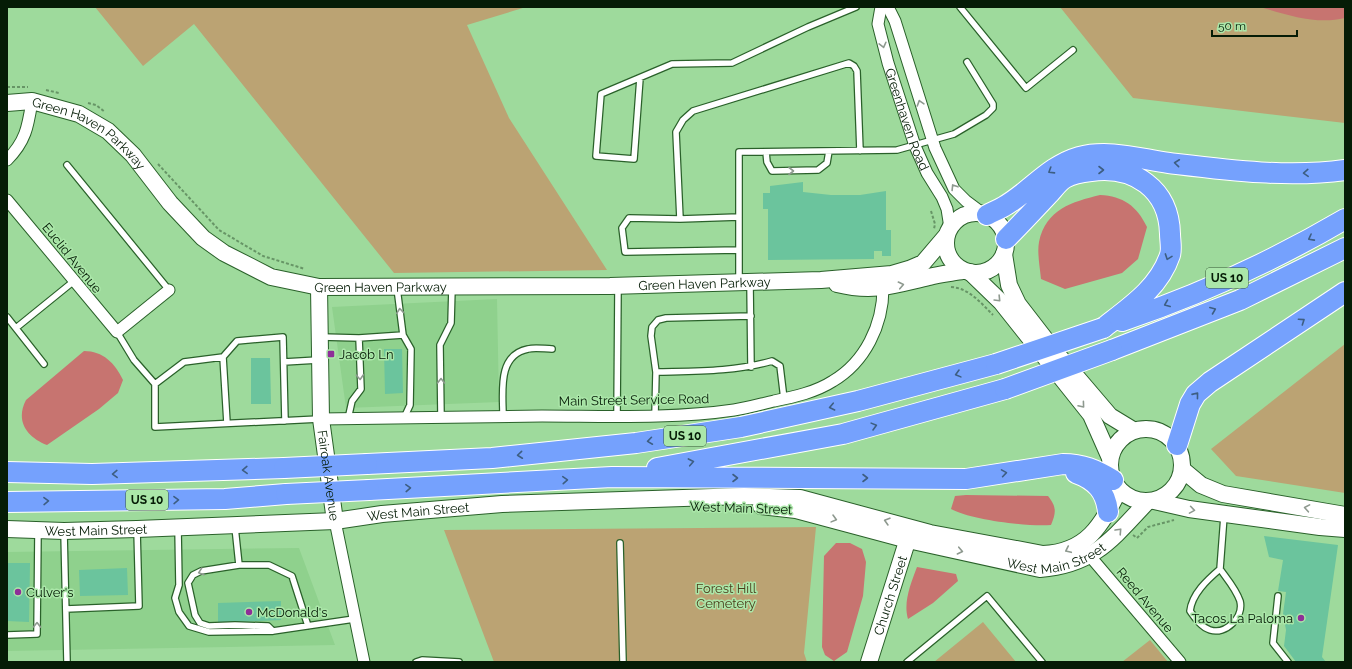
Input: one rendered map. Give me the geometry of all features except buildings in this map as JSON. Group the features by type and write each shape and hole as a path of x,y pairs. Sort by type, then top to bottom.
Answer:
{"highway":[{"path":"985,214 1004,207 1040,177 1061,164 1079,157 1117,154 1252,172 1305,173 1345,170"},
{"path":"1005,247 1064,178 1080,172 1100,170 1119,171 1139,177 1157,193 1166,210 1170,228 1171,253 1160,278 1138,302 1104,328"},
{"name":"US 10","path":"7,472 92,474 284,468 492,458 636,443 741,427 858,401 996,364 1104,328 1243,271 1312,238 1345,219"},
{"name":"US 10","path":"7,502 225,499 286,494 612,477 843,434 1005,389 1112,350 1240,300 1345,248"},
{"path":"1177,445 1185,418 1196,394 1210,382 1345,292"},
{"path":"612,477 966,479 1045,466 1077,464 1093,469 1116,485"},
{"path":"1045,466 1078,473 1090,480 1106,498 1108,512"}],"street":[{"name":"Greenhaven Road","path":"880,7 878,24 888,63 915,146 927,173 942,197 947,209 947,252 950,258 1001,302 1065,373"},
{"name":"Greenhaven Road","path":"888,7 895,21 931,140 954,189 966,201 998,222 1004,230 1010,285 1018,304 1065,373"},
{"name":"Green Haven Parkway","path":"7,103 32,101 79,114 108,131 133,155 174,208 203,238 224,253 270,277 319,286 397,287 745,283 822,280"},
{"path":"7,160 19,148 28,124 32,101"},
{"name":"Euclid Avenue","path":"7,200 117,332"},
{"path":"822,280 892,274 908,270 923,263 956,220 973,212 985,214"},
{"path":"822,280 848,287 883,288 931,276 966,272 979,273 996,265 1005,247"},
{"name":"Fairoak Avenue","path":"319,286 321,419 335,521 364,662"},
{"name":"Main Street Service Road","path":"321,419 704,414 735,410 784,399 804,394 832,383 852,366 862,355 878,324 882,306 883,288"},
{"path":"117,332 169,290"},
{"path":"1065,373 1110,416 1133,430"},
{"path":"1065,373 1091,415 1110,458"},
{"path":"1151,501 1171,492 1179,482 1183,470 1182,457 1177,445 1169,436 1158,430 1145,428 1133,430 1122,437 1114,447 1110,458 1110,469 1116,485 1128,497 1189,509 1345,529"},
{"path":"1183,470 1201,486 1222,494 1345,515"},
{"name":"West Main Street","path":"910,534 930,533 1043,554 1060,553 1070,550 1093,532 1108,512 1116,485"},
{"name":"West Main Street","path":"7,529 64,531 335,521 382,514 502,504 744,496 800,498 910,534 1040,569 1055,568 1103,548 1151,501"},
{"name":"Church Street","path":"869,662 910,534"},
{"name":"Reed Avenue","path":"1089,555 1180,662"}],"lane":[{"path":"640,78 634,159 596,156 601,94 672,64 732,63 808,27 856,7"},
{"path":"960,7 1026,88 1073,50"},
{"path":"751,367 751,316 739,250 739,152 897,150 954,134 986,115 993,108 993,104 967,62"},
{"path":"680,219 676,132 683,120 693,111 848,63 854,66 857,71 860,150"},
{"path":"766,152 772,171 818,170 827,163 829,151"},
{"path":"67,165 169,290"},
{"path":"739,216 680,219 628,218 622,228 626,252 739,250"},
{"path":"16,328 74,281"},
{"path":"617,416 618,285"},
{"path":"441,417 440,345 451,323 452,286"},
{"path":"397,287 402,335 411,349 410,405 404,418"},
{"path":"655,415 656,372 651,336 652,327 658,320 666,318 751,316"},
{"path":"7,317 44,364"},
{"path":"117,332 134,360 155,384 155,427 321,419"},
{"path":"320,337 359,338 402,335"},
{"path":"155,384 184,362 223,357 238,341 284,336 285,421"},
{"path":"348,419 352,401 361,389 359,338"},
{"path":"503,416 504,372 507,361 516,353 528,348 552,349"},
{"path":"223,357 227,423"},
{"path":"284,362 320,360"},
{"path":"656,372 717,370 751,367 772,361 776,363 781,372 784,399"},
{"path":"1220,569 1208,580 1191,602 1190,612 1198,622 1210,630 1223,630 1232,624 1239,613 1240,601 1220,569 1224,514"},
{"path":"235,525 239,565"},
{"path":"178,527 179,585 175,598 179,612 189,626 209,632 273,631 354,619"},
{"path":"66,609 139,606 137,529"},
{"path":"7,635 37,634 38,530"},
{"path":"64,531 68,662"},
{"path":"620,543 622,662"},
{"path":"273,631 268,626 210,626 200,623 195,615 188,583 193,575 201,571 239,565 269,565 292,576 308,626"},
{"path":"907,662 987,596 1042,662"},
{"path":"1278,596 1273,643 1288,662"},
{"path":"416,662 422,660 458,662"}],"path":[{"path":"1137,538 1148,527 1156,524 1180,520"}],"shaded area":[{"path":"1260,7 1345,7 1345,18 1334,20 1313,20 1291,16"},
{"path":"1100,195 1116,197 1134,208 1139,213 1147,227 1138,259 1122,273 1065,289 1041,279 1038,246 1042,231 1048,222 1054,214 1070,204"},
{"path":"497,299 499,402 346,408 332,307"},
{"path":"84,351 97,353 112,363 123,380 118,393 99,409 47,445 40,442 29,433 23,421 23,408 26,400"},
{"path":"955,496 1048,496 1053,503 1055,510 1054,517 1051,525 1029,525 1000,522 960,513 951,509"},
{"path":"836,543 850,543 862,549 866,562 863,596 847,652 834,661 825,655 822,647 824,556"},
{"path":"299,548 335,645 7,651 7,552"},
{"path":"917,567 956,574 958,581 933,603 908,619 906,606 907,599"}],"green space":[{"path":"95,7 526,7 467,25 509,118 607,270 394,273 194,24 143,66"},
{"path":"1060,7 1345,7 1345,123 1133,98"},
{"path":"1345,344 1345,493 1236,476 1211,449"},
{"name":"Forest Hill Cemetery","path":"816,527 804,653 807,662 494,662 444,530"},
{"path":"983,622 1016,662 934,662"},
{"path":"1150,640 1168,662 1122,662"}],"place":[{"name":"Jacob Ln","path":"331,354"},
{"name":"Culver's","path":"18,592"},
{"name":"McDonald's","path":"249,612"},
{"name":"Tacos La Paloma","path":"1301,618"}]}
